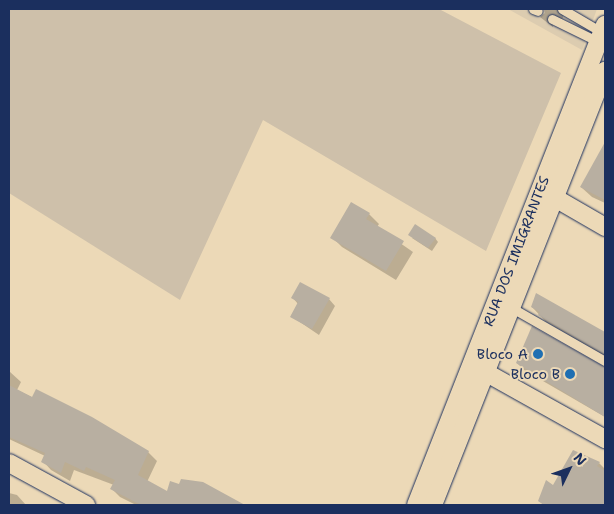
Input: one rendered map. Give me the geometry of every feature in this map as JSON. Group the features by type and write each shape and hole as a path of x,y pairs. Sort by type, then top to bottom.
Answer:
{"street":[{"name":"RUA DOS IMIGRANTES","path":"416,505 435,478 479,369 603,36"},
{"name":"RUA DOS IMIGRANTES","path":"479,369 512,308 605,71"},
{"path":"555,198 605,227"},
{"path":"479,369 605,439"},
{"path":"9,462 86,505"},
{"name":"RUA DOS IMIGRANTES","path":"433,505 435,478"}],"lane":[{"path":"562,9 603,36"},
{"path":"552,19 603,36"},
{"path":"512,308 605,361"}],"shaded area":[{"path":"9,9 439,9 561,73 486,251 263,120 180,300 9,193"},
{"path":"508,9 597,9 582,50"}],"building":[{"path":"605,142 605,200 580,187"},
{"path":"351,202 370,213 366,219 404,241 386,271 330,238"},
{"path":"415,224 436,238 428,248 408,235"},
{"path":"300,282 330,298 312,329 290,317 298,302 291,298"},
{"path":"536,293 605,332 605,354 538,315 540,312 531,307"},
{"path":"532,326 605,367 605,417 516,363"},
{"path":"9,385 32,397 36,389 92,417 149,451 138,475 167,491 170,481 179,484 181,479 203,482 245,505 141,505 110,489 115,480 86,467 84,471 65,462 61,473 41,462 45,453 9,437"},
{"path":"573,450 600,462 597,466 605,471 605,505 544,505 538,501 546,480 553,485"}],"place":[{"name":"Bloco A","path":"538,354"},
{"name":"Bloco B","path":"570,374"}]}
